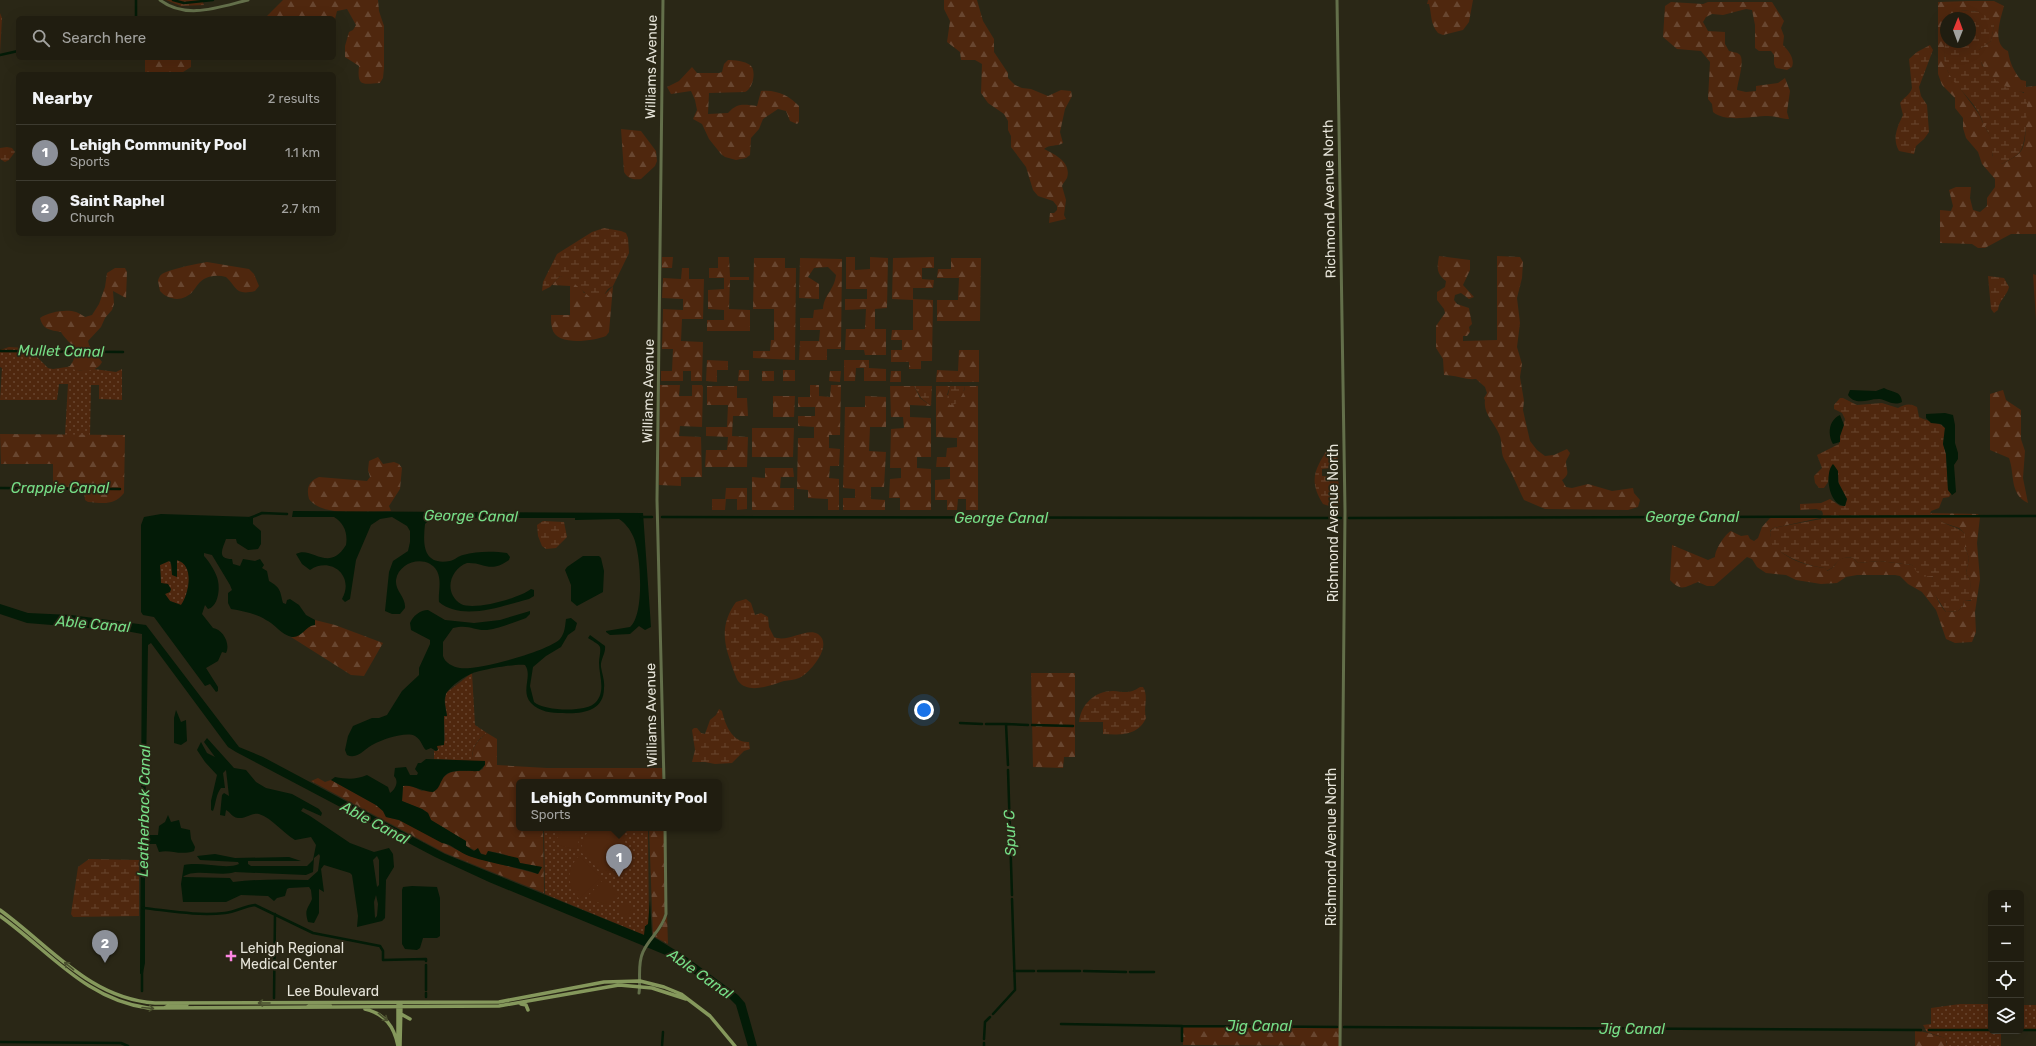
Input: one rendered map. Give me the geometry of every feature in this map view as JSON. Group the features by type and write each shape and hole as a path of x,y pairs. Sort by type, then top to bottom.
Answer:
{"main road":[{"name":"Lee Boulevard","path":"0,913 13,920 88,981 112,994 145,1003 342,1002 452,1006 511,1003 562,990 614,981 640,983 689,999 715,1021 735,1046"},
{"name":"Lee Boulevard","path":"0,913 54,961 98,993 132,1006 163,1009 306,1008 399,1004 518,1003 614,985 640,983"},
{"path":"542,999 545,996 561,992 562,990"},
{"path":"518,1003 526,1004 528,1010 532,1001"},
{"path":"306,1008 311,1005 337,1005 342,1002"},
{"path":"163,1009 168,1006 186,1006 188,1003"},
{"path":"452,1006 468,1003"},
{"path":"399,1004 401,1014 399,1046"},
{"path":"399,1004 399,1046"},
{"path":"352,1007 373,1011 385,1018 393,1030 399,1046"},
{"path":"401,1014 404,1017 410,1018"}],"street":[{"path":"160,0 178,9 194,12 248,0"},
{"name":"Williams Avenue","path":"663,0 657,512 664,779"},
{"name":"Richmond Avenue North","path":"1337,0 1345,512 1340,1046"},
{"path":"639,993 640,960 644,949 663,924 667,912 665,831"}],"green space":[{"path":"166,0 202,0 204,5 181,6"},
{"path":"283,0 378,0 379,11 384,26 383,78 380,83 362,83 359,78 359,66 345,57 345,46 349,32 353,30 356,25 347,9 337,11 336,16 267,16"},
{"path":"944,0 977,0 983,21 994,39 994,52 1008,73 1008,78 1015,85 1022,88 1031,89 1048,96 1061,90 1071,91 1072,96 1065,109 1060,132 1063,143 1044,149 1061,159 1067,167 1067,178 1062,186 1066,200 1064,215 1066,219 1049,223 1050,213 1054,213 1057,210 1057,206 1053,201 1038,196 1033,190 1026,167 1011,147 1011,136 1008,130 1008,121 1004,114 988,103 981,93 982,64 975,60 961,60 960,52 947,42 950,21 944,9"},
{"path":"1428,0 1473,0 1469,22 1463,30 1443,35 1438,33 1432,23 1429,4 1427,4"},
{"path":"1994,1 2004,6 1998,30 2000,43 2003,48 2008,51 2012,66 2018,76 2021,80 2026,81 2026,87 2036,86 2036,234 2011,234 1985,248 1978,248 1972,244 1940,243 1940,210 1951,211 1953,206 1949,190 1956,187 1971,187 1970,198 1973,210 1980,212 1987,206 1987,198 1995,187 1995,179 1982,164 1978,152 1966,138 1963,128 1963,118 1955,108 1955,98 1942,85 1938,74 1938,2","holes":["1960,10 1979,12 1994,25 1991,41 1979,50 1980,58 1987,72 2000,84 2016,91 2024,92 2026,123 2025,139 2021,151 2002,164 1992,156 1993,141 1985,127 1990,123 1983,123 1979,114 1948,72 1944,58 1945,48 1940,48 1940,12 1960,12"]},
{"path":"1671,2 1703,4 1708,2 1772,2 1784,21 1781,28 1784,36 1783,45 1789,52 1793,61 1792,67 1787,70 1776,68 1774,64 1774,55 1771,51 1759,51 1755,48 1755,25 1752,10 1746,9 1723,15 1712,14 1706,17 1703,22 1708,31 1725,32 1725,44 1729,51 1738,53 1741,57 1742,61 1737,90 1746,92 1756,91 1756,86 1778,83 1785,78 1790,91 1787,112 1789,119 1768,116 1732,118 1718,115 1713,112 1712,104 1708,99 1710,62 1701,51 1677,49 1663,37 1665,6"},
{"path":"1960,10 1979,12 1993,20 1994,26 1991,41 1979,50 1982,65 1992,77 2005,86 2027,94 2026,124 2022,147 2018,154 2002,164 1993,161 1992,143 1985,127 1987,123 1983,123 1972,103 1950,77 1946,67 1944,55 1945,48 1976,48 1976,12 1960,12"},
{"path":"0,13 2,18 0,53"},
{"path":"1930,45 1933,50 1919,87 1921,96 1927,105 1929,132 1916,146 1914,154 1899,151 1896,138 1897,128 1903,115 1900,103 1912,88 1909,59 1917,52"},
{"path":"145,60 191,60 191,67 183,72 145,72"},
{"path":"728,60 750,65 754,75 752,83 745,92 709,93 708,114 728,113 735,107 742,105 757,106 761,91 777,92 791,99 799,106 799,122 797,124 790,121 786,111 778,109 763,119 759,129 751,138 750,155 746,158 736,160 725,157 721,154 709,139 702,124 693,119 697,110 691,91 671,94 667,87 679,81 692,67 697,73 722,72 724,64"},
{"path":"621,129 641,131 656,151 657,161 655,166 641,179 631,178 624,172"},
{"path":"0,148 12,148 15,152 9,160 5,162 0,159"},
{"path":"604,228 626,233 628,238 629,253 613,286 608,289 602,298 592,299 569,279 560,276 550,287 542,291 543,282 557,254 592,232"},
{"path":"1439,256 1470,260 1470,270 1463,285 1474,297 1469,299 1461,293 1455,295 1454,300 1457,304 1469,308 1472,324 1469,327 1470,332 1467,336 1463,336 1463,341 1497,340 1497,256 1520,257 1523,262 1522,278 1517,298 1520,323 1517,347 1522,364 1520,377 1524,401 1523,410 1530,441 1537,450 1545,456 1554,455 1567,449 1570,453 1566,462 1567,474 1562,480 1566,487 1572,488 1588,484 1612,491 1633,488 1634,493 1640,500 1638,507 1628,510 1545,509 1524,500 1504,459 1499,434 1486,410 1484,398 1487,393 1485,387 1476,379 1444,375 1443,359 1436,348 1436,326 1445,313 1444,309 1437,300 1437,292 1445,287 1446,281 1440,275 1438,270"},
{"path":"662,257 673,257 672,268 662,268"},
{"path":"718,257 729,257 730,277 749,277 749,280 730,280 729,309 750,310 750,331 707,331 707,320 724,320 724,310 708,309 708,290 724,289 724,278 709,278 709,268 718,268"},
{"path":"846,257 855,257 855,270 870,269 870,257 888,258 887,308 875,309 875,329 886,329 886,355 865,355 864,350 845,350 846,329 865,329 866,309 845,310 845,299 867,299 867,289 846,289"},
{"path":"934,257 934,268 922,268 922,279 934,280 933,288 913,288 913,299 933,300 932,361 921,361 921,369 909,369 909,362 891,362 891,350 902,350 902,340 891,340 892,330 913,330 913,300 892,299 893,258"},
{"path":"754,258 785,258 785,268 796,268 795,360 753,358 753,351 770,351 771,340 774,340 774,309 753,309"},
{"path":"800,258 842,259 841,349 827,349 827,360 799,360 800,341 819,341 820,330 800,330 800,318 813,318 814,310 823,309 825,300 833,285 836,275 828,267 814,268 808,277 819,284 819,299 799,298"},
{"path":"951,258 981,258 980,321 937,321 937,300 958,300 959,278 937,278 938,269 951,269"},
{"path":"207,262 249,269 254,274 259,286 255,291 244,292 237,290 226,277 215,276 204,279 189,295 185,297 176,299 168,297 160,291 158,280 164,273"},
{"path":"115,268 125,268 127,272 126,298 113,291 114,304 112,310 105,318 101,327 88,341 92,350 102,362 95,369 86,371 67,367 70,366 74,360 75,351 73,347 61,332 50,330 45,327 40,318 48,314 63,311 76,312 85,317 92,315 99,304 105,287 107,273"},
{"path":"682,268 689,268 689,279 704,279 703,319 682,319 681,341 703,342 702,381 691,381 691,371 683,371 683,381 661,381 661,371 672,371 673,349 662,349 663,309 683,310 683,299 662,298 663,278 681,279"},
{"path":"2033,274 2036,275 2036,320"},
{"path":"560,276 574,282 584,293 605,294 613,286 609,332 606,336 593,340 576,341 560,338 555,334 552,328 551,315 570,315 570,286 552,285"},
{"path":"1988,276 2004,278 2009,287 2000,303 1998,310 1994,313 1991,309"},
{"path":"9,347 25,348 32,352 48,368 53,369 67,367 81,371 94,369 116,372 122,369 122,400 99,399 99,385 91,385 90,435 65,435 68,384 59,384 57,400 0,400 2,368 0,367 0,350"},
{"path":"959,350 979,350 979,382 936,382 937,370 958,371"},
{"path":"707,360 728,361 728,370 717,370 717,382 706,381"},
{"path":"844,360 869,360 869,368 886,369 886,381 864,381 864,368 856,368 855,381 844,381"},
{"path":"739,370 749,370 749,381 738,381"},
{"path":"783,370 795,370 795,381 783,381"},
{"path":"762,371 774,371 774,381 762,381"},
{"path":"830,371 841,371 840,382 829,381"},
{"path":"891,371 901,371 901,382 890,382"},
{"path":"660,385 680,385 679,396 692,396 692,385 702,385 703,387 702,427 680,426 679,436 701,437 702,477 681,477 681,486 659,485"},
{"path":"810,385 819,385 819,396 830,397 831,385 841,385 840,435 829,435 829,448 840,449 839,466 830,466 829,478 839,479 839,510 828,510 828,499 808,498 808,490 797,489 798,438 814,438 814,427 798,426 798,416 815,416 815,407 798,407 798,397 810,397"},
{"path":"707,386 737,386 737,398 747,398 748,416 733,416 732,436 748,437 747,467 705,467 706,450 727,450 728,437 706,436 706,427 727,427 728,405 707,405"},
{"path":"890,386 914,386 920,398 931,406 910,405 910,417 931,418 931,457 917,457 917,468 931,469 931,510 900,510 900,498 889,498 890,479 901,478 901,468 890,468 891,429 904,428 903,417 891,417"},
{"path":"914,386 932,386 931,406 921,398"},
{"path":"936,386 950,386 947,395 964,391 965,386 978,386 978,510 966,510 966,499 958,499 957,510 947,510 947,500 935,500 935,480 950,479 950,467 936,467 937,457 946,457 947,448 957,447 957,438 936,437"},
{"path":"950,386 965,386 959,401 953,405 950,405 947,399"},
{"path":"2003,390 2006,400 2021,410 2021,439 2025,451 2023,478 2028,503 2022,499 2015,489 2009,458 1990,450 1990,394"},
{"path":"773,396 795,396 794,417 773,417"},
{"path":"865,396 886,397 886,427 870,427 869,451 886,452 884,487 871,487 871,499 885,500 885,510 843,510 843,498 855,498 855,489 843,488 845,407 865,407"},
{"path":"1840,398 1857,405 1882,403 1898,408 1905,405 1912,405 1917,407 1919,417 1939,424 1945,428 1943,444 1946,454 1948,490 1951,494 1949,497 1943,498 1939,508 1931,511 1930,514 1936,516 1944,523 1955,527 1965,534 1965,547 1969,558 1966,573 1970,580 1972,600 1964,601 1963,606 1958,611 1946,612 1928,584 1932,580 1933,576 1920,577 1912,565 1879,561 1858,563 1853,558 1843,558 1826,571 1825,568 1804,563 1790,557 1772,545 1770,532 1773,528 1821,519 1823,514 1822,511 1816,509 1800,510 1800,504 1821,503 1830,499 1840,506 1845,506 1847,499 1839,484 1838,472 1834,465 1830,468 1828,482 1824,488 1819,488 1815,483 1814,476 1822,468 1817,455 1839,444 1845,419 1842,413 1834,409 1834,405"},
{"path":"752,428 794,428 793,457 752,457"},
{"path":"0,434 125,435 124,493 116,500 108,503 88,502 85,500 84,489 53,488 53,464 1,464"},
{"path":"1329,447 1336,448 1339,467 1322,469 1322,476 1338,477 1340,502 1337,506 1332,507 1323,504 1318,496 1315,481 1317,468"},
{"path":"378,457 383,464 394,462 399,464 402,468 400,489 389,506 391,511 335,511 316,505 309,499 309,485 319,477 367,481 370,477 368,470 369,461"},
{"path":"765,468 793,468 794,477 781,477 780,488 794,488 794,510 752,510 752,477 765,478"},
{"path":"726,488 747,488 747,509 737,510 737,499 726,499 725,510 712,510 712,499 725,499"},
{"path":"1930,513 1978,514 1980,517 1977,543 1980,579 1975,612 1976,632 1972,642 1955,643 1946,639 1936,610 1922,592 1908,584 1900,576 1857,575 1846,577 1837,583 1821,584 1796,580 1786,575 1766,573 1757,567 1752,559 1747,557 1714,586 1707,586 1698,582 1687,587 1681,587 1674,584 1670,580 1672,545 1708,560 1715,557 1720,543 1731,531 1741,536 1748,535 1750,539 1754,541 1758,538 1762,527 1770,518 1820,518 1773,528 1770,531 1772,540 1776,547 1790,558 1808,565 1825,568 1827,571 1843,558 1853,558 1858,563 1879,561 1912,565 1921,574 1933,576 1931,587 1939,603 1946,612 1958,611 1963,606 1964,601 1971,601 1970,580 1966,573 1969,558 1965,547 1965,534 1959,528 1944,523"},
{"path":"543,521 564,522 567,537 556,548 546,549 542,546 538,536 537,525"},
{"path":"177,560 183,563 186,568 189,580 186,594 181,605 170,601 165,594 164,584 161,583 160,565 169,561 177,576"},
{"path":"746,599 751,603 755,615 761,613 768,617 769,627 774,637 785,638 808,632 818,634 822,639 822,651 819,658 809,671 797,679 760,688 748,687 738,681 726,647 725,627 729,614 736,602"},
{"path":"315,620 335,625 383,643 364,676 351,675 291,637 299,635 308,626 315,624"},
{"path":"472,673 475,725 487,733 475,745 472,761 434,759 434,751 436,751 436,746 445,741 444,716 447,715 445,702 446,693"},
{"path":"1031,673 1075,673 1075,757 1064,757 1063,768 1033,767"},
{"path":"1143,687 1146,695 1146,718 1143,724 1133,731 1122,734 1103,734 1103,722 1079,722 1080,716 1086,704 1100,693 1113,691 1130,692"},
{"path":"719,709 722,711 730,732 738,739 749,742 750,749 744,751 732,763 715,764 692,762 695,750 692,730 697,728 701,733 705,734 710,720 716,715"},
{"path":"487,733 497,739 497,765 547,768 662,768 663,779 516,779 516,831 543,831 544,893 445,853 311,781 318,778 325,782 331,780 376,805 383,811 386,817 399,820 469,856 538,874 542,867 520,863 510,856 488,851 487,856 466,846 465,841 431,820 428,813 402,801 403,786 409,785 422,791 439,786 446,775 455,771 479,771 483,769 485,761 472,761 475,745"},
{"path":"544,831 648,831 649,937 545,894"},
{"path":"564,831 581,831 577,848 574,849 554,844 559,835"},
{"path":"649,831 664,831 666,906 664,918 653,936"},
{"path":"587,833 621,833 629,851 607,873 602,873 580,851"},
{"path":"579,856 599,876 599,879 579,899 570,883 570,872"},
{"path":"89,859 139,860 139,916 73,917 71,914 78,867"},
{"path":"602,881 606,881 620,896 608,904 595,902 588,896"},
{"path":"621,905 632,905 632,917 621,917"},
{"path":"667,915 668,944 655,937 662,927"},
{"path":"1960,1004 1988,1004 1988,1034 2001,1034 2001,1046 1947,1046 1945,1038 1927,1032 1923,1025 1931,1024 1931,1008"},
{"path":"2024,1005 2036,1005 2036,1030 2024,1030"},
{"path":"1183,1025 1339,1028 1339,1046 1183,1045"},
{"path":"1915,1031 1926,1032 1945,1038 1947,1046 1915,1046"}],"water":[{"path":"1884,388 1900,395 1902,402 1894,403 1880,399 1855,401 1848,395 1850,390 1876,391"},
{"path":"1945,413 1953,415 1955,425 1955,443 1958,453 1958,459 1954,465 1956,492 1952,495 1948,490 1946,454 1943,444 1945,428 1941,424 1931,423 1926,418 1926,414"},
{"path":"1840,415 1844,425 1840,436 1840,442 1833,444 1830,436 1830,428 1833,420"},
{"path":"1833,464 1838,471 1838,482 1847,499 1845,506 1840,505 1835,501 1830,489 1829,475"},
{"path":"293,511 643,513 651,627 645,630 639,626 630,634 610,635 606,632 630,627 635,620 640,597 640,569 636,544 629,529 619,519 575,520 575,518 431,518 425,524 424,538 426,552 434,560 441,562 450,561 463,555 485,552 507,553 510,557 509,560 497,566 492,567 467,563 456,570 451,582 451,588 455,599 461,604 467,606 486,605 507,600 531,589 534,590 534,596 529,599 484,610 460,611 449,608 439,602 440,583 437,571 427,563 420,561 408,564 398,573 396,584 404,601 405,608 400,614 392,614 385,611 389,572 393,561 408,551 410,531 407,526 392,517 380,519 371,525 356,560 350,599 345,602 342,599 345,591 345,583 343,576 339,571 326,565 318,566 310,570 302,564 296,554 302,552 326,558 333,557 346,545 346,532 343,525 334,517 292,517"},
{"path":"161,514 253,517 253,524 261,531 261,544 258,549 248,550 237,543 236,539 226,539 222,549 222,555 227,559 232,559 233,564 240,566 243,559 255,561 260,559 264,565 262,568 267,571 269,581 279,590 283,603 286,604 287,600 290,599 299,605 306,615 315,620 315,625 309,627 298,636 292,637 288,636 258,616 231,609 228,603 228,593 232,590 230,585 212,555 204,553 204,556 216,575 219,589 218,597 214,605 208,609 205,605 202,614 213,628 220,631 225,637 227,645 226,653 222,652 218,661 206,668 218,687 218,691 216,692 210,684 205,686 154,617 143,615 141,612 141,525 144,517","holes":["177,560 183,563 189,580 186,594 181,605 170,601 165,594 170,592 171,589 168,584 161,583 160,565 169,561 171,562 172,575 177,577"]},
{"path":"583,556 599,556 601,558 604,571 603,592 577,606 571,601 571,585 565,570"},
{"name":"Able Canal","path":"0,604 28,613 71,615 146,625 239,747 263,757 445,854 644,935 645,926 648,924 650,900 652,936 685,956 738,995 745,1003 757,1046 748,1046 736,1005 728,997 668,956 489,882 435,857 228,747 151,643 148,645 145,835 158,835 159,826 165,822 168,815 171,822 179,820 181,828 190,830 191,839 195,847 194,851 189,852 159,852 156,844 145,844 145,963 143,973 140,974 142,634 126,631 27,623 0,614"},
{"path":"428,610 445,620 474,623 500,620 530,611 530,614 526,618 492,629 483,630 468,627 453,628 443,642 443,656 450,664 460,668 496,663 542,649 553,644 562,637 566,619 571,618 577,623 575,630 568,635 561,647 546,656 533,667 530,686 534,702 539,705 565,710 584,708 591,706 596,702 601,693 599,663 600,647 588,638 590,635 605,646 605,651 601,662 604,688 603,696 600,702 596,707 584,712 554,713 546,711 534,706 528,698 526,689 528,674 525,665 483,670 462,679 450,688 446,694 445,702 447,716 444,716 444,745 437,746 438,750 436,751 431,748 426,750 421,741 415,736 406,734 378,742 358,755 347,755 345,750 348,736 353,726 372,718 379,718 387,715 402,691 419,675 419,668 430,644 430,640 411,630 410,623 417,614"},
{"path":"176,710 181,722 186,720 187,741 181,745 174,743 174,718"},
{"path":"207,738 234,768 246,770 256,782 266,788 292,794 319,809 322,813 321,816 303,808 301,811 350,843 374,852 389,848 393,854 394,867 386,880 385,918 382,921 357,927 358,916 352,875 350,873 324,865 321,869 324,892 319,889 319,913 314,923 308,922 306,914 312,899 311,890 309,887 289,888 287,889 285,896 277,898 274,901 268,896 241,895 226,902 183,902 181,884 184,865 198,864 234,866 239,864 238,862 200,860 197,856 215,854 235,858 289,857 301,861 248,861 248,864 251,866 307,866 313,860 316,845 311,837 295,840 273,822 259,814 238,818 234,817 226,810 225,816 220,815 222,795 224,793 229,796 226,770 223,773 225,788 221,788 219,790 213,811 211,810 211,801 217,775 205,762 197,750 201,742 207,753 215,757 204,742","holes":["319,854 318,871 308,880 252,880 233,882 230,878 183,877 194,873 223,874 235,872 306,875 313,872 314,858","377,856 379,860 379,885 377,887 373,860","376,895 378,904 377,916 375,918 374,902"]},
{"path":"426,759 485,761 485,765 479,771 458,771 448,773 438,788 433,792 410,786 403,786 402,801 428,813 431,820 466,841 466,846 474,851 478,848 481,854 486,855 488,851 518,858 520,863 542,867 538,874 466,855 452,846 442,843 399,820 386,817 383,811 376,805 331,780 335,777 351,779 367,775 388,787 390,793 396,785 396,778 394,776 395,768 406,767 410,775 417,775 418,773 415,769 418,763 421,763"},
{"path":"403,887 437,887 440,898 440,936 437,938 423,938 420,948 417,950 405,949 402,944 402,890"}],"waterway":[{"path":"136,0 136,16"},
{"path":"173,0 184,3 213,0"},
{"path":"0,55 16,51"},
{"name":"Mullet Canal","path":"0,351 123,352"},
{"name":"Crappie Canal","path":"0,488 120,489"},
{"name":"George Canal","path":"250,518 262,513 287,514"},
{"name":"George Canal","path":"1349,518 2036,516"},
{"name":"George Canal","path":"641,517 652,517"},
{"name":"George Canal","path":"662,517 1341,518"},
{"name":"Spur C","path":"960,723 982,724"},
{"name":"Spur C","path":"986,724 1006,724 1008,765"},
{"name":"Spur C","path":"1006,724 1028,725"},
{"name":"Spur C","path":"1032,725 1073,726"},
{"name":"Spur C","path":"1008,770 1012,895"},
{"name":"Spur C","path":"993,1014 1015,990 1012,899"},
{"path":"143,908 184,913 215,914 255,905 313,933 380,946 383,951 383,960 426,959 426,961"},
{"path":"274,998 275,914"},
{"path":"426,965 426,990"},
{"name":"Leatherback Canal","path":"142,971 142,991"},
{"path":"1014,971 1034,971"},
{"path":"1038,971 1080,971"},
{"path":"1084,971 1126,972"},
{"path":"1130,972 1154,972"},
{"name":"Spur C","path":"984,1039 985,1022 990,1017"},
{"name":"Jig Canal","path":"1061,1024 1182,1026"},
{"name":"Jig Canal","path":"1182,1041 1182,1026 1337,1027"},
{"name":"Jig Canal","path":"1344,1027 1921,1030"},
{"name":"Jig Canal","path":"1929,1030 1988,1030"},
{"name":"Jig Canal","path":"2024,1030 2036,1030"},
{"path":"662,1046 663,1032"},
{"path":"0,1042 121,1043 128,1046"}],"place":[{"name":"Lehigh Community Pool","path":"619,877"},
{"name":"Lehigh Regional Medical Center","path":"231,956"},
{"name":"Saint Raphel","path":"105,963"}]}
